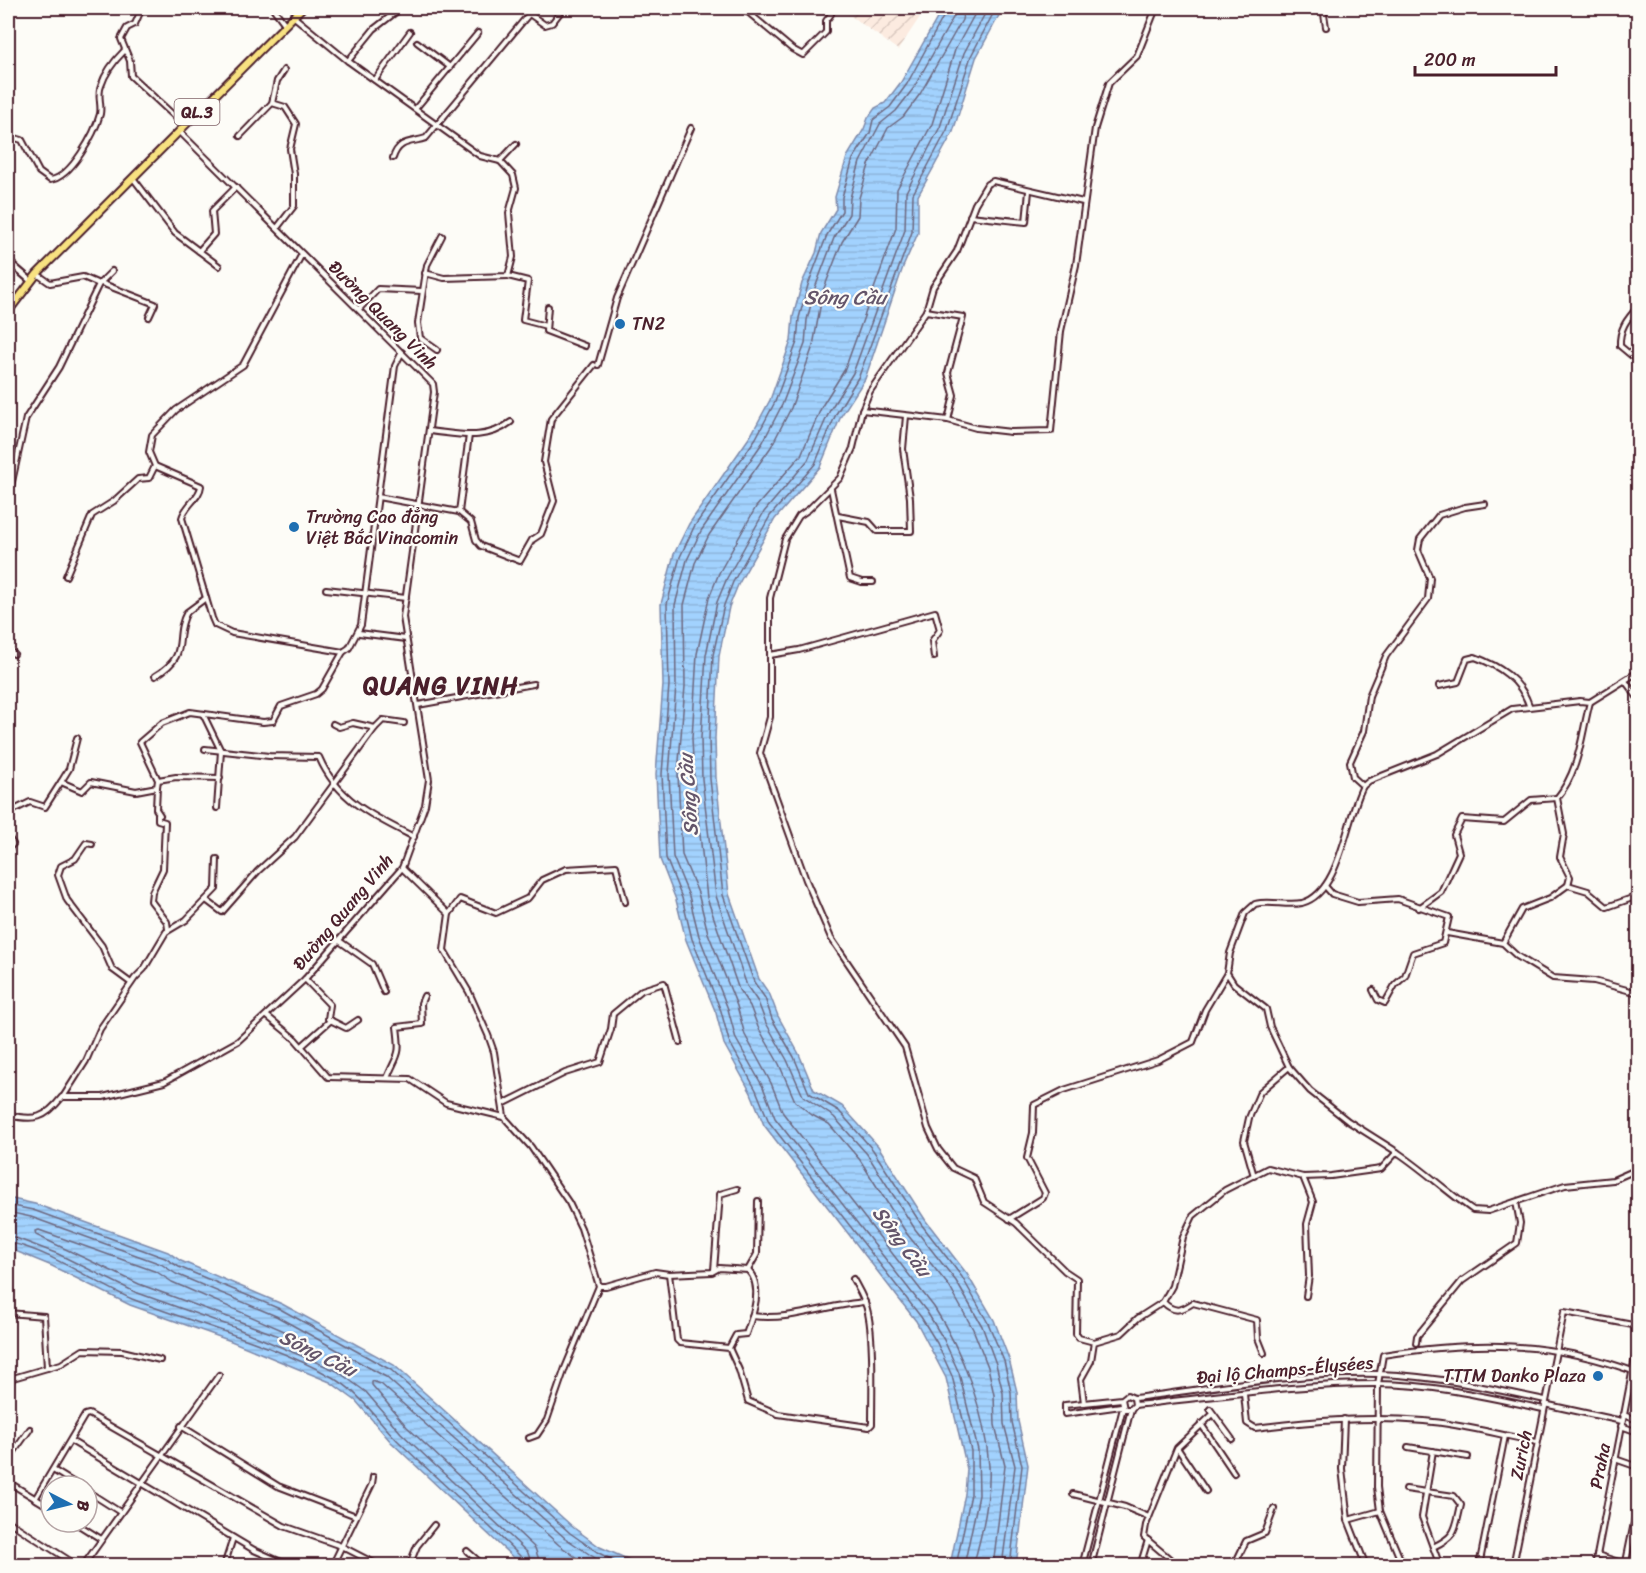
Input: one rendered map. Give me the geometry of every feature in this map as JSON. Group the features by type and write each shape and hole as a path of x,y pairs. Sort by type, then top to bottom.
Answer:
{"highway":[{"name":"QL.3","path":"8,312 37,274 302,8"}],"street":[{"path":"142,8 135,24 127,28 121,41 130,61 132,80 167,107 184,124"},
{"path":"273,8 285,24"},
{"path":"348,61 374,29 401,8"},
{"path":"489,10 500,8"},
{"path":"521,8 545,25 552,23 562,10"},
{"path":"743,8 792,49 803,55 826,32 826,21 831,14"},
{"path":"862,410 948,420 976,428 1011,432 1051,430 1061,331 1076,265 1094,130 1109,83 1137,56 1156,8"},
{"path":"1323,8 1326,27"},
{"path":"393,158 395,152 406,142 426,138 529,14"},
{"path":"293,16 348,61 438,123 480,156 501,161 513,175 516,188 508,213 513,256 508,276"},
{"path":"375,80 410,32"},
{"path":"416,108 478,33"},
{"path":"417,42 450,67"},
{"path":"8,136 22,140 39,172 50,180 56,179 75,163 81,154 100,115 101,84 124,51"},
{"path":"240,136 272,103 277,81 284,70"},
{"path":"272,103 285,107 296,124 290,149 294,174 294,206 277,228"},
{"path":"378,497 459,512 471,522 476,540 481,546 514,561 523,559 532,540 541,534 554,503 548,469 544,462 551,419 596,365 616,298 692,128"},
{"name":"Đường Quang Vinh","path":"62,1097 103,1097 165,1082 238,1041 267,1016 305,979 402,868 425,805 429,780 403,617 429,432 433,384 178,130"},
{"path":"501,161 516,144"},
{"path":"132,177 175,232 219,266"},
{"path":"1083,202 989,182 970,216 957,251 933,287 926,311 879,375 862,410 853,448 840,478 831,489 799,516 785,539 770,598 770,717 760,753 806,880 831,938 905,1047 928,1128 938,1149 953,1168 974,1178 984,1202 1009,1219 1065,1271 1077,1279 1076,1334 1079,1338 1094,1342 1121,1334 1137,1318 1163,1302 1172,1286 1184,1237 1193,1216 1218,1195 1268,1168 1304,1177 1376,1170 1386,1165 1397,1152"},
{"path":"199,251 214,234 212,211 236,188"},
{"path":"970,216 1023,224 1027,220 1029,191"},
{"path":"437,351 424,342 418,333 425,273 430,257 442,236"},
{"path":"302,253 243,365 176,410 152,435 149,452 155,466 201,486 182,518 213,622 221,629 343,652"},
{"path":"8,261 31,281"},
{"path":"8,500 26,418 59,367 100,284 112,271"},
{"path":"425,273 444,278 508,276 528,281 523,320 546,326"},
{"path":"37,274 50,283 84,278 155,304 149,317"},
{"path":"358,309 378,289 423,291"},
{"path":"548,307 546,326 549,333 585,346"},
{"path":"1638,308 1624,325 1620,346 1638,361"},
{"path":"926,311 963,317 948,373 954,395 948,420"},
{"path":"168,929 167,922 151,901 152,892 163,869 165,822 158,820 158,780 140,747 142,739 162,723 190,712 263,722 273,721 280,706 316,694 322,689 343,652 350,648 359,633 395,366 402,352"},
{"path":"838,516 869,522 877,531 911,531 910,498 903,448 906,416"},
{"path":"429,432 493,434 511,422"},
{"path":"459,512 469,435"},
{"path":"66,576 92,515 114,501 138,479 149,478 155,466"},
{"path":"831,489 850,578 861,582 873,582"},
{"path":"1363,786 1354,779 1350,762 1365,727 1369,696 1386,656 1430,594 1426,565 1418,550 1420,539 1439,515 1485,504"},
{"path":"326,589 406,598"},
{"path":"155,676 167,669 178,654 187,612 206,598"},
{"path":"770,655 828,643 918,615 935,612 940,630 932,641 934,657"},
{"path":"359,633 406,639"},
{"path":"8,650 14,654"},
{"path":"1439,686 1458,682 1467,659 1475,657 1507,673 1525,693 1529,705"},
{"path":"1009,1219 1043,1198 1045,1193 1027,1158 1033,1133 1034,1105 1064,1090 1158,1060 1193,1042 1205,1010 1227,974 1230,954 1250,907 1260,902 1275,905 1301,903 1310,900 1325,885 1335,867 1363,786 1369,781 1437,754 1482,724 1512,708 1580,700 1590,702 1638,672"},
{"path":"1625,681 1638,698"},
{"path":"418,705 533,684"},
{"path":"1503,942 1522,909 1551,898 1568,885 1570,877 1560,854 1564,834 1557,798 1570,780 1581,750 1590,702"},
{"path":"203,714 221,751 217,808"},
{"path":"206,900 222,912 258,871 295,837 332,783 375,728 383,720 404,723"},
{"path":"333,724 339,727 353,723 375,728"},
{"path":"8,813 30,802 45,807 69,769 77,738"},
{"path":"205,749 278,757 319,757 332,783 356,805 414,837"},
{"path":"158,780 176,777 220,778"},
{"path":"61,782 82,791 92,782 135,790 157,787"},
{"path":"1418,908 1441,892 1459,854 1455,835 1462,819 1504,822 1531,800 1557,798"},
{"path":"8,837 13,844 8,849"},
{"path":"93,844 86,843 75,859 61,866 58,875 63,891 102,946 112,969 131,983"},
{"path":"8,1115 43,1117 51,1112 86,1061 100,1029 131,983 144,969 168,929 186,920 217,887 217,859"},
{"path":"402,868 449,914"},
{"path":"504,1117 488,1035 469,992 444,950 449,914 460,899 496,913 528,898 542,880 570,868 619,868 625,902"},
{"path":"1325,885 1332,894 1358,902 1398,900 1449,917 1447,933 1442,944 1417,949 1413,953 1405,976 1393,988 1385,1003 1378,1000 1373,990"},
{"path":"1568,885 1588,891 1607,907 1638,896"},
{"path":"1447,933 1503,942 1517,956 1553,978 1594,981 1638,993"},
{"path":"338,940 372,964 384,992"},
{"path":"1227,974 1234,984 1266,1009 1270,1027 1290,1067 1313,1094 1348,1121 1421,1169 1443,1190 1473,1210 1488,1211 1565,1185 1612,1180 1638,1169"},
{"path":"305,979 330,1005 326,1017 346,1028 358,1020"},
{"path":"503,1104 565,1073 600,1062 614,1012 642,990 655,985 664,984 680,1041"},
{"path":"387,1078 400,1053 401,1043 397,1028 422,1024 421,1003 424,996"},
{"path":"267,1016 302,1046 328,1077 410,1079 446,1103 504,1117 531,1148 569,1203 581,1228 599,1286 563,1373 547,1420 537,1435 529,1438"},
{"path":"302,1046 331,1020"},
{"path":"1254,1176 1244,1141 1249,1118 1260,1092 1290,1067"},
{"path":"1304,1177 1313,1202 1307,1224 1309,1276 1306,1296"},
{"path":"714,1271 720,1194 737,1189"},
{"path":"599,1286 656,1272 669,1274 714,1271 718,1268 748,1270 753,1266 757,1254 758,1201"},
{"path":"1416,1343 1417,1336 1462,1281 1516,1243 1520,1223 1516,1202"},
{"path":"748,1270 755,1280 756,1291 752,1316 746,1334 736,1335 729,1348 750,1403 778,1414 869,1427 872,1424 869,1322 865,1302 854,1279"},
{"path":"669,1274 678,1342 729,1348"},
{"path":"752,1316 785,1318 837,1305 865,1302"},
{"path":"1163,1302 1174,1310 1182,1310 1193,1303 1257,1320 1258,1338 1264,1353"},
{"name":"Zurich","path":"1513,1566 1564,1312 1638,1326"},
{"path":"8,1313 44,1316 47,1368"},
{"name":"Praha","path":"1595,1566 1638,1341"},
{"path":"1084,1403 1081,1379 1091,1361 1094,1342"},
{"path":"1403,1566 1380,1511 1376,1468 1378,1374 1383,1354 1435,1347 1496,1344 1556,1350 1638,1373"},
{"path":"8,1386 13,1378 64,1362 83,1350 122,1351 160,1360"},
{"name":"Đại lộ Champs-Élysées","path":"1122,1407 1065,1414 1065,1405 1122,1399 1127,1395 1134,1398 1331,1376 1378,1374 1471,1384 1622,1424 1638,1432"},
{"path":"83,1566 219,1375"},
{"name":"Đại lộ Champs-Élysées","path":"1135,1405 1332,1385 1378,1384 1472,1393 1544,1404"},
{"path":"1244,1394 1247,1423 1255,1428 1344,1419 1426,1421 1537,1442"},
{"path":"1091,1566 1131,1409 1135,1405 1134,1398"},
{"path":"1082,1566 1122,1407 1122,1399"},
{"path":"1122,1407 1131,1409"},
{"path":"1210,1408 1232,1439"},
{"path":"35,1499 88,1414 284,1526 341,1546 380,1566"},
{"path":"1171,1566 1170,1559 1144,1537 1149,1517 1178,1448 1213,1414"},
{"path":"1623,1415 1638,1420"},
{"path":"1344,1419 1342,1469 1348,1520 1366,1566"},
{"path":"1201,1424 1234,1473"},
{"path":"181,1426 278,1486 356,1516"},
{"path":"8,1460 30,1429"},
{"path":"1479,1566 1504,1436"},
{"path":"71,1441 233,1538 290,1566"},
{"path":"1408,1447 1468,1457"},
{"path":"1178,1448 1206,1491"},
{"path":"1433,1451 1422,1517 1440,1566"},
{"path":"1615,1459 1638,1467"},
{"path":"53,1470 60,1474"},
{"path":"332,1566 372,1484 373,1477"},
{"path":"8,1482 39,1501"},
{"path":"1406,1489 1455,1496 1461,1505 1450,1539 1433,1547"},
{"path":"1072,1494 1107,1502 1149,1517"},
{"path":"99,1499 120,1512"},
{"path":"1626,1562 1638,1503"},
{"path":"1234,1566 1246,1541 1265,1533 1274,1509"},
{"path":"1348,1520 1380,1511"},
{"path":"8,1521 78,1566"},
{"path":"410,1566 417,1546 434,1526"},
{"path":"94,1534 102,1539"},
{"path":"224,1566 233,1538"},
{"path":"1140,1566 1148,1540"},
{"path":"467,1551 484,1566"},
{"path":"1597,1555 1626,1562 1631,1566"},
{"path":"1535,1566 1547,1560 1563,1566"}],"shaded area":[{"path":"840,8 926,8 898,50"}],"water":[{"name":"Sông Cầu","path":"943,8 1003,8 976,58 953,132 918,196 918,233 903,267 865,379 841,416 820,467 775,519 738,585 729,607 719,656 715,738 716,778 729,894 759,979 770,995 814,1090 842,1106 878,1146 926,1221 967,1274 994,1320 1009,1359 1017,1392 1018,1421 1028,1465 1016,1566 950,1565 965,1494 967,1469 946,1378 916,1321 764,1125 751,1093 724,1044 716,1013 686,940 676,900 660,859 656,774 663,685 661,604 674,554 689,524 751,435 770,400 791,341 793,317 802,283 816,253 821,233 836,209 835,197 847,157 875,108 885,103 901,82"},
{"name":"Sông Cầu","path":"8,1198 35,1204 168,1252 181,1261 282,1304 394,1365 574,1528 600,1547 641,1565 521,1565 391,1442 356,1401 330,1382 231,1341 130,1305 52,1266 8,1248"}],"place":[{"name":"TN2","path":"620,324"},
{"name":"Trường Cao đẳng Việt Bắc Vinacomin","path":"294,527"},
{"name":"TTTM Danko Plaza","path":"1598,1376"}],"district":[{"name":"QUANG VINH","path":"441,686"}]}
